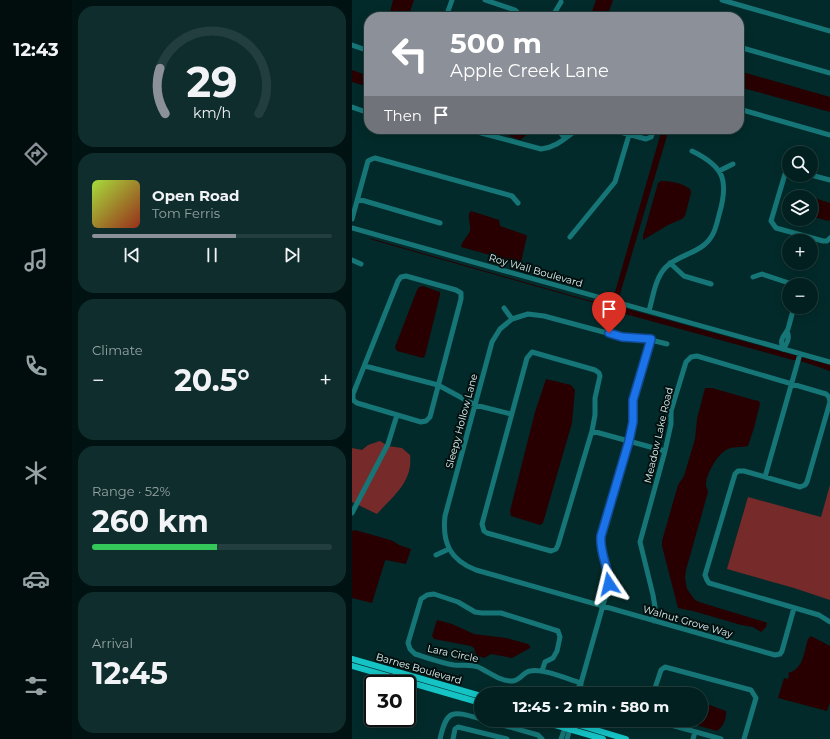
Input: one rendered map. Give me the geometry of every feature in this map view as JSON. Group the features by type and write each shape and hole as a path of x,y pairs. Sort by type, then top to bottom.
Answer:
{"main road":[{"name":"Barnes Boulevard","path":"352,660 389,672 395,671 474,694"},
{"name":"Barnes Boulevard","path":"352,666 474,701"},
{"path":"577,727 603,739"},
{"path":"582,727 626,739"}],"street":[{"path":"449,12 452,0"},
{"path":"485,0 517,12"},
{"path":"722,0 830,31"},
{"path":"555,12 561,2"},
{"path":"352,45 364,49"},
{"path":"744,48 830,73"},
{"path":"352,107 364,111"},
{"path":"744,110 830,135"},
{"path":"493,134 541,149 557,145 571,134"},
{"path":"561,134 565,138"},
{"path":"626,134 646,139 651,137 652,134"},
{"path":"570,237 615,182 629,135"},
{"path":"648,311 658,277 664,269 677,258 704,245 714,233 725,191 723,182 719,172 712,163 692,151"},
{"path":"352,219 368,161 375,158 512,196 518,203"},
{"path":"719,172 733,164"},
{"path":"818,177 830,180"},
{"path":"783,182 771,221 773,226 823,241 830,238"},
{"path":"358,199 440,223"},
{"name":"Roy Wall Boulevard","path":"352,228 830,362"},
{"path":"352,260 361,264"},
{"path":"670,264 684,276 711,284"},
{"path":"753,277 762,274 782,281"},
{"path":"406,276 456,290 461,293 461,299 430,417 426,421 421,422 357,404 353,400 353,394 365,366 398,281 401,277 406,276"},
{"path":"504,308 512,319 528,314 544,316 622,337 651,339 667,344"},
{"path":"783,349 781,344 792,314"},
{"name":"Sleepy Hollow Lane","path":"444,536 445,516 492,342 500,328 512,319"},
{"path":"578,687 609,584 609,577 600,543 601,536 629,441 633,422 633,400 651,339"},
{"path":"534,352 595,370 599,373 600,376 595,398 595,415 592,431 556,549 551,551 484,531 482,524 511,414 527,358 530,353 534,352"},
{"path":"765,477 800,354"},
{"name":"Meadow Lake Road","path":"654,621 655,607 653,595 640,542 665,451 671,424 671,411 686,362 691,357 697,356 791,384"},
{"path":"365,366 438,385 475,405 511,414"},
{"path":"791,384 826,394 829,397 830,402 807,482 805,485 800,487 744,471 738,471 735,474 705,575 709,583 819,615 830,622"},
{"path":"352,513 388,444 397,415"},
{"path":"592,431 665,451"},
{"name":"Walnut Grove Way","path":"444,536 449,549 459,561 476,570 775,655 780,654 782,651 794,608"},
{"path":"436,555 449,549"},
{"name":"Lara Circle","path":"542,671 545,662 552,659 557,651 560,637 559,632 501,613 475,612 458,602 434,594 427,594 421,599 408,643 410,649 415,654 455,665 471,665 479,667 494,676 512,681 519,679 528,671 536,670 580,683"},
{"path":"656,687 661,670 665,667 751,690 756,698 744,739"},
{"path":"440,739 446,719 453,714 463,714 474,717"},
{"path":"453,739 458,726 462,726 507,739"},
{"path":"510,727 538,735 542,739"},
{"path":"561,739 566,727"},
{"path":"567,739 568,727"},
{"path":"678,727 721,739"},
{"path":"693,739 695,732"}],"shaded area":[{"path":"393,0 414,0 410,12 390,12"},
{"path":"596,0 613,0 609,12 592,12"},
{"path":"352,70 364,74 364,86 352,82"},
{"path":"744,72 830,97 830,112 744,88"},
{"path":"508,134 528,134 520,140 509,136"},
{"path":"661,134 668,134 618,301 613,299"},
{"path":"661,181 669,181 684,185 690,189 691,193 685,216 643,240 658,183"},
{"path":"818,199 830,203 830,220 828,221 818,218"},
{"path":"471,211 499,220 500,226 527,236 521,262 515,262 461,247 470,230 469,217"},
{"path":"423,286 440,292 440,295 425,356 423,358 397,351 395,347 417,290 419,287"},
{"path":"612,303 617,306 830,365 830,371 801,361 607,309 607,304"},
{"path":"546,379 571,385 575,390 572,423 543,523 540,525 511,516 510,511 535,412"},
{"path":"705,388 712,388 759,401 760,404 748,446 726,450 715,461 707,477 706,486 708,492 686,570 685,578 687,589 695,600 699,602 767,623 766,627 761,632 753,627 678,608 662,546 662,541 678,485 684,476 695,439 697,419"},
{"path":"380,441 388,446 402,448 410,455 410,465 401,488 377,514 352,502 352,448 362,450 368,445"},
{"path":"830,485 830,600 727,569 748,497 821,517"},
{"path":"355,530 393,541 399,545 411,549 406,564 385,561 372,603 352,598 352,531"},
{"path":"437,620 452,624 474,634 506,638 528,644 530,648 512,658 491,654 484,658 476,655 474,648 471,646 434,639 432,636"},
{"path":"811,636 830,646 830,702 827,711 778,698 784,678 788,679 788,673 797,668 800,664 808,639"},
{"path":"708,705 726,711 724,722 717,731 703,727 708,727"}],"waterway":[{"path":"371,239 607,306"}],"route":[{"path":"609,333 622,337 651,339 633,400 633,422 629,441 601,536 600,543 609,577 609,584"}]}
